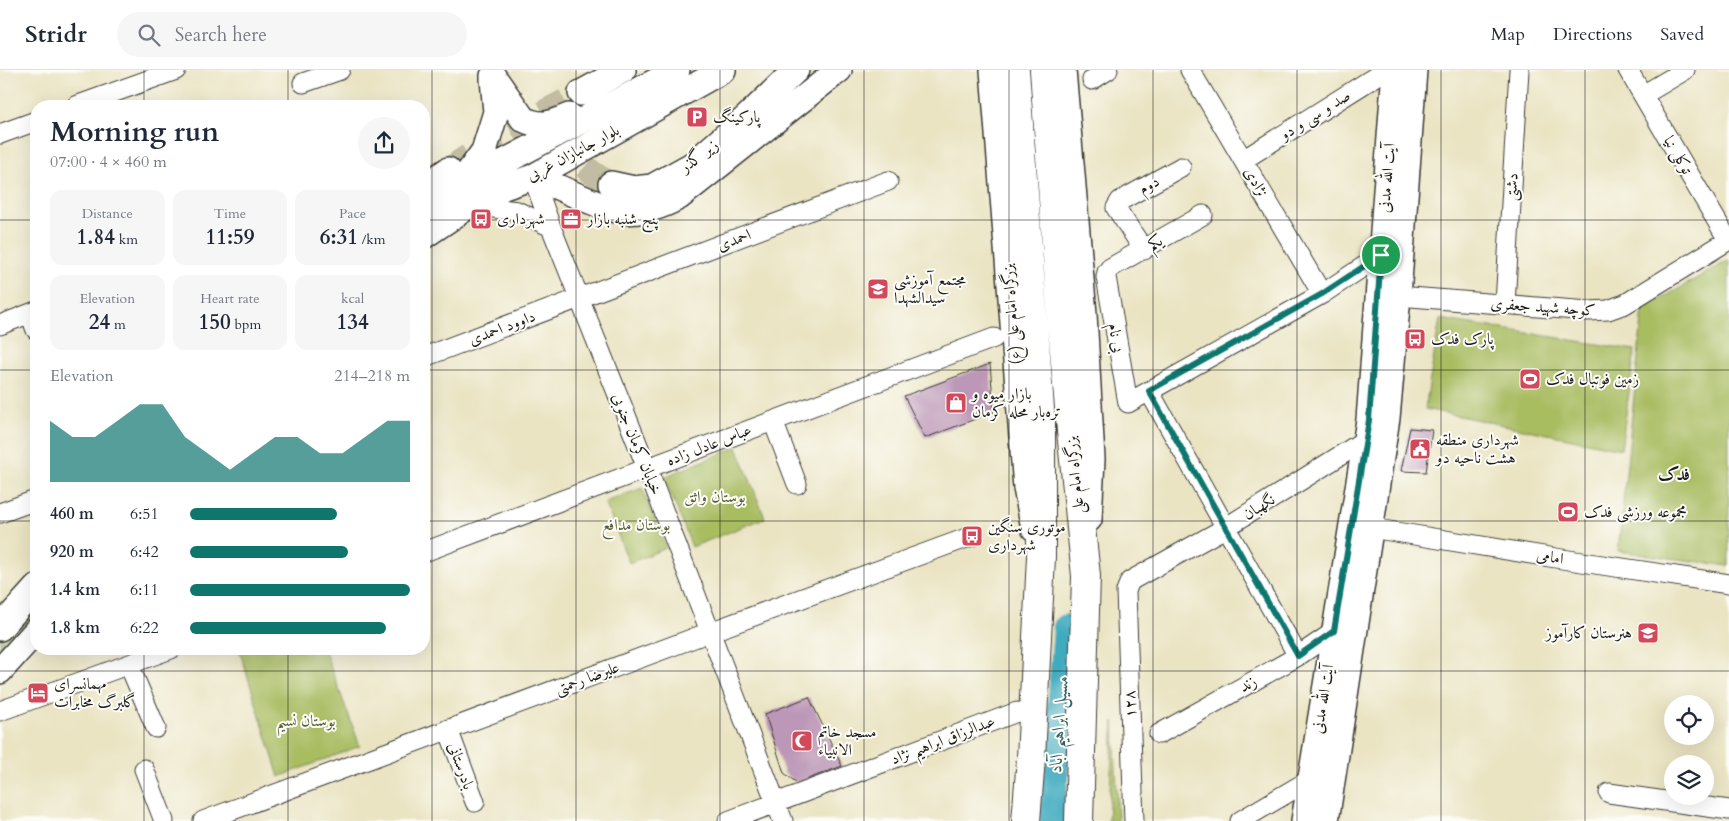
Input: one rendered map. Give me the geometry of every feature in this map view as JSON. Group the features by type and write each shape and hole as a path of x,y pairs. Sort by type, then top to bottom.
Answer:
{"highway":[{"name":"بزرگراه امام علی","path":"1015,70 1041,423 1041,557 1026,821"},
{"name":"بزرگراه امام علی","path":"1044,70 1066,374 1086,576 1079,821"}],"main road":[{"path":"581,93 623,70"},
{"name":"بلوار جانبازان غربی","path":"430,206 459,187 521,152 677,70"},
{"name":"بلوار جانبازان غربی","path":"459,187 504,187 533,177 723,70"},
{"name":"زیر گذر","path":"611,184 634,189 652,187 684,169 746,118 796,70"},
{"path":"772,92 797,84 816,70"},
{"path":"533,177 603,207 617,211 650,209 664,205 679,197 839,70"},
{"name":"بزرگراه امام علی (ع)","path":"993,70 1026,488 1041,557"},
{"path":"1063,70 1084,314 1092,459 1086,576"},
{"name":"آیت الله مدنی","path":"1361,527 1365,440 1369,420 1396,70"},
{"name":"آیت الله مدنی","path":"1304,821 1334,631 1387,418 1398,296 1414,70"},
{"path":"492,73 523,119 547,125 604,102 640,91"},
{"path":"430,187 459,187 484,151 496,112 492,73"},
{"name":"خیابان کرمان جنوبی","path":"492,73 521,152 533,177"},
{"name":"بلوار جانبازان غربی","path":"430,228 459,187"},
{"path":"1326,821 1361,527"},
{"path":"0,628 30,595"},
{"path":"0,671 30,638"}],"street":[{"path":"93,100 176,70"},
{"path":"303,83 340,70"},
{"path":"1092,80 1108,70"},
{"name":"نژادی","path":"1190,70 1322,294"},
{"name":"صد و سی و دو","path":"1243,160 1386,70"},
{"name":"دشتی","path":"1505,304 1519,70"},
{"name":"توکلی نیا","path":"1628,70 1729,240"},
{"path":"1643,95 1685,70"},
{"path":"2,128 30,122"},
{"name":"دوم","path":"1144,250 1116,208 1117,204 1181,167"},
{"name":"خیابان کرمان جنوبی","path":"533,177 783,821"},
{"name":"احمدی","path":"579,299 888,181"},
{"path":"459,187 551,227"},
{"name":"یکم","path":"1107,272 1110,268 1203,215"},
{"name":"کوچه شهید جعفری","path":"1398,296 1589,311 1608,310 1625,304 1729,240"},
{"path":"1298,656 1149,391 1322,294 1381,255"},
{"name":"بی نام","path":"1107,272 1106,277 1128,404 1149,391"},
{"name":"داوود احمدی","path":"430,355 579,299"},
{"path":"0,325 30,319"},
{"name":"عباس عادل زاده","path":"430,546 647,468 994,338"},
{"path":"773,421 798,484"},
{"name":"نگهبان","path":"1127,586 1130,581 1226,528 1365,440"},
{"path":"0,514 30,502"},
{"name":"امامی","path":"1361,527 1729,584"},
{"name":"علیرضا رحمتی","path":"207,820 972,536"},
{"name":"۱۲۸","path":"1127,586 1134,821"},
{"name":"زند","path":"1159,734 1298,656 1334,631"},
{"path":"0,711 155,655"},
{"path":"129,665 156,728"},
{"name":"عبدالرزاق ابراهیم نژاد","path":"728,821 1017,712"},
{"name":"بادرستانی","path":"448,729 475,802"},
{"path":"144,769 164,821"},
{"path":"1240,821 1311,778"},
{"path":"1609,793 1729,810"}],"green space":[{"path":"1729,260 1729,566 1618,551 1643,309"},
{"name":"زمین فوتبال فدک","path":"1440,319 1635,350 1621,449 1425,409"},
{"name":"بوستان واثق","path":"737,447 765,518 692,547 664,477"},
{"name":"بوستان مدافع","path":"642,488 666,548 629,563 605,502"},
{"path":"30,606 30,621 0,654 0,639"},
{"name":"بوستان نسیم","path":"241,655 326,655 360,746 279,777"},
{"path":"1114,721 1118,821 1108,821"}],"building":[{"path":"990,364 994,412 925,438 904,396"},
{"path":"1410,428 1432,430 1426,472 1401,471"},
{"name":"مسجد خاتم الانبیاء","path":"809,697 842,766 797,783 784,773 765,714"}],"waterway":[{"name":"مسیل ابراهیم آباد","path":"1052,821 1066,627"}],"tunnel":[{"path":"448,170 499,136 581,93"},
{"path":"567,135 569,144 583,165 596,176 611,184"}],"place":[{"name":"پارکینگ","path":"697,117"},
{"name":"شهرداری","path":"481,219"},
{"name":"پنج شنبه بازار","path":"571,219"},
{"name":"مجتمع آموزشی سیدالشهدا","path":"878,289"},
{"name":"پارک فدک","path":"1415,339"},
{"name":"زمین فوتبال فدک","path":"1530,379"},
{"name":"بازار میوه و تره‌بار محله کرمان","path":"956,403"},
{"name":"شهرداری منطقه هشت ناحیه دو","path":"1420,449"},
{"name":"مجموعه ورزشی فدک","path":"1568,512"},
{"name":"موتوری سنگین شهرداری","path":"972,536"},
{"name":"هنرستان کارآموز","path":"1648,633"},
{"name":"مهمانسرای گلبرگ مخابرات","path":"38,693"},
{"name":"مسجد خاتم الانبیاء","path":"802,741"}],"district":[{"name":"فدک","path":"1674,474"}],"route":[{"path":"1381,255 1369,420 1334,631 1298,656 1149,391 1322,294 1381,255"}]}
